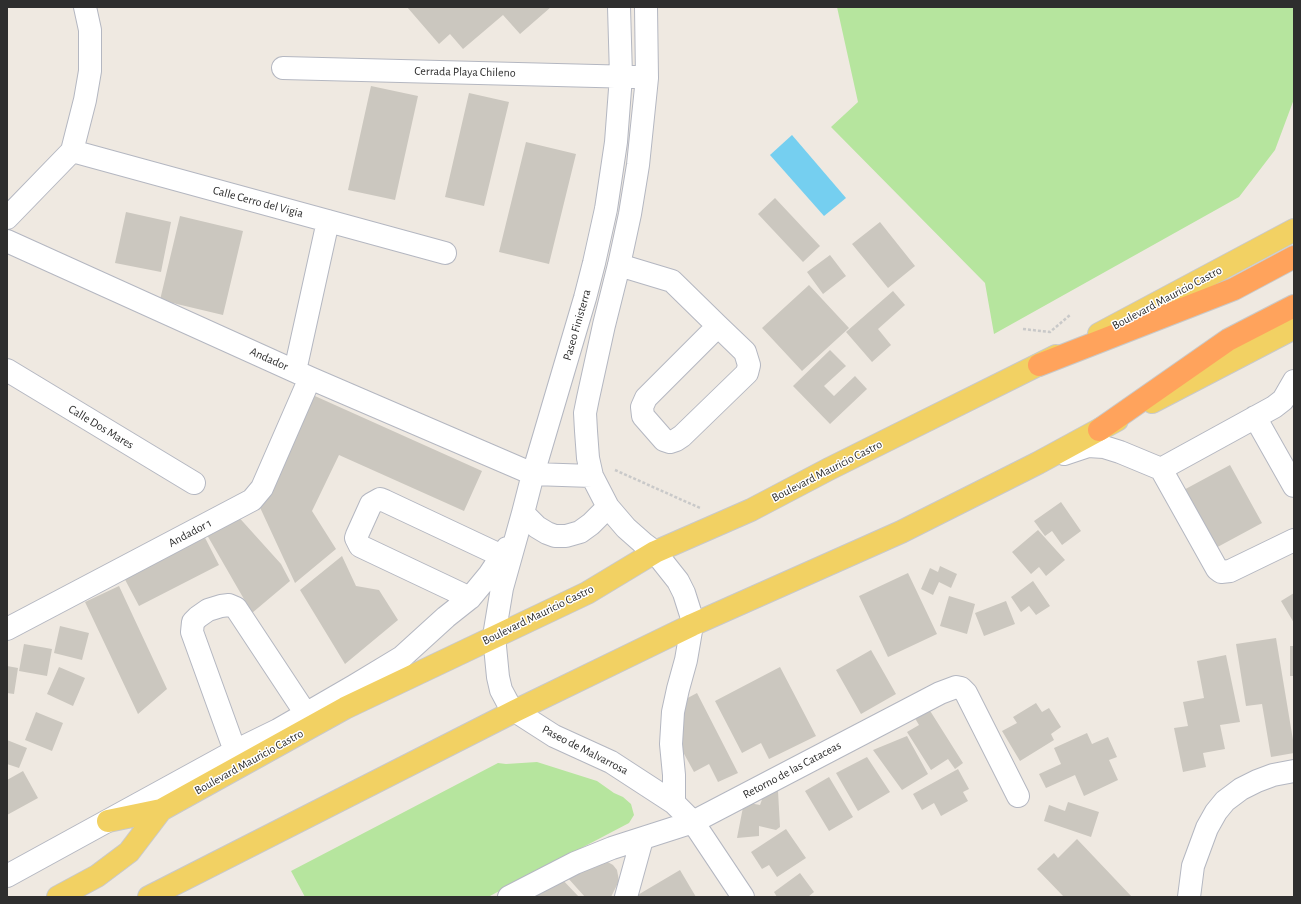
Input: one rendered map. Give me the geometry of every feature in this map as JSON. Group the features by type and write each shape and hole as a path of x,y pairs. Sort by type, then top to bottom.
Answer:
{"highway":[{"name":"Boulevard Mauricio Castro","path":"1040,365 1234,289 1294,257"},
{"path":"1099,430 1228,340 1294,306"}],"main road":[{"name":"Boulevard Mauricio Castro","path":"58,897 97,876 129,852 161,810 345,708 587,593 655,552 751,510 830,469 1040,365 1294,230"},
{"path":"149,897 515,712 692,625 901,532 1038,464 1099,430 1294,328"},
{"path":"108,821 161,810"}],"street":[{"path":"7,218 72,151 85,100 90,71 90,30 85,7"},
{"name":"Paseo Finisterra","path":"515,712 509,705 501,690 498,677 494,636 502,588 516,534 583,305 606,209 616,142 621,76 619,7"},
{"name":"Paseo Finisterra","path":"646,7 647,78 638,165 630,214 588,398 586,414 588,458 592,476 608,507 626,528 655,552 678,581 684,593 691,615 692,625"},
{"name":"Cerrada Playa Chileno","path":"283,68 621,76 647,78"},
{"name":"Calle Cerro del Vigia","path":"72,151 445,253"},
{"name":"Andador 1","path":"7,629 252,500 262,488 302,375 328,221"},
{"name":"Andador","path":"7,240 302,375 533,474"},
{"path":"619,265 672,281 745,352 749,364 747,373 682,436 670,442 664,440 643,416 642,407 646,398 718,326"},
{"name":"Calle Dos Mares","path":"7,370 194,483"},
{"path":"1161,469 1274,407 1283,400 1293,386"},
{"path":"1255,417 1294,486"},
{"path":"1038,464 1088,446 1104,447 1161,469 1217,569 1221,572 1230,571 1294,540"},
{"path":"533,474 592,476"},
{"path":"470,598 360,546 356,538 371,504 380,499 502,556"},
{"path":"523,513 537,527 547,533 556,536 566,536 580,532 591,524 608,507"},
{"path":"7,876 235,750 278,730 402,657 446,617 470,598 502,556 516,534"},
{"path":"235,750 192,632 193,622 208,610 221,606 236,608 306,714"},
{"path":"674,803 672,744 674,712 678,688 686,660 692,625"},
{"name":"Retorno de las Cataceas","path":"509,897 575,863 612,848 693,822 940,693 956,687 961,688 966,692 1018,796"},
{"name":"Paseo de Malvarrosa","path":"515,712 554,736 610,762 674,803 693,822 743,897"},
{"path":"1189,897 1193,866 1207,828 1216,812 1225,801 1241,789 1262,779 1294,771"},
{"path":"626,897 642,838"}],"path":[{"path":"1023,329 1050,332 1070,315"}],"green space":[{"path":"837,7 1294,7 1294,99 1275,150 1239,197 994,334 985,283 831,127 858,102"},
{"path":"537,762 597,781 614,793 623,797 631,804 634,815 629,823 488,897 305,897 291,871 498,763 506,764"}],"water":[{"path":"792,135 846,198 824,216 770,155"}],"building":[{"path":"407,7 551,7 520,34 503,15 463,49 450,34 439,44"},
{"path":"371,86 418,96 395,200 348,190"},
{"path":"469,93 509,102 484,206 445,197"},
{"path":"526,142 576,154 549,264 499,252"},
{"path":"775,198 820,246 803,262 758,214"},
{"path":"126,212 171,222 161,272 115,263"},
{"path":"180,216 243,231 223,315 160,300"},
{"path":"880,222 915,266 888,288 852,244"},
{"path":"830,255 846,276 823,294 807,272"},
{"path":"809,285 849,328 802,371 762,328"},
{"path":"893,291 905,305 878,329 891,345 872,362 846,332"},
{"path":"830,350 846,366 824,386 834,396 855,376 867,389 830,424 793,386"},
{"path":"306,392 482,471 464,511 339,455 312,511 336,549 295,583 257,501"},
{"path":"1230,465 1262,523 1212,550 1180,492"},
{"path":"1061,502 1081,531 1062,545 1052,531 1045,536 1034,521"},
{"path":"235,513 281,564 290,581 252,613 203,528"},
{"path":"201,530 219,565 139,606 121,572"},
{"path":"1038,530 1065,560 1046,576 1039,567 1031,574 1012,552"},
{"path":"342,556 356,586 379,590 398,620 345,664 300,590"},
{"path":"940,566 957,574 951,588 939,582 933,595 921,589 930,568 938,572"},
{"path":"908,573 937,634 888,657 859,596"},
{"path":"1033,581 1050,606 1036,615 1029,606 1021,612 1011,597"},
{"path":"119,586 167,689 138,714 85,602"},
{"path":"1294,593 1294,623 1281,601"},
{"path":"949,596 975,604 967,634 940,626"},
{"path":"1006,601 1015,624 984,636 975,613"},
{"path":"60,626 89,633 82,660 54,653"},
{"path":"1276,638 1294,753 1271,757 1262,704 1246,706 1236,644"},
{"path":"24,644 52,649 47,676 19,671"},
{"path":"1290,646 1294,646 1294,676 1290,676"},
{"path":"871,650 896,694 861,714 836,670"},
{"path":"1226,655 1240,722 1220,725 1225,749 1203,753 1206,767 1183,772 1174,728 1188,726 1183,702 1204,698 1197,661"},
{"path":"7,666 18,668 14,694 7,693"},
{"path":"59,667 85,678 73,706 47,694"},
{"path":"780,667 816,736 769,759 761,743 742,753 715,701"},
{"path":"697,693 738,773 718,782 709,764 694,772 677,741 683,736 677,715 682,701"},
{"path":"1036,703 1042,712 1049,708 1061,727 1051,734 1054,740 1020,761 1002,731 1017,723 1013,717"},
{"path":"927,706 963,763 955,769 948,759 931,770 907,732 919,725 913,715"},
{"path":"36,712 63,723 52,751 25,740"},
{"path":"1087,733 1092,744 1108,737 1117,757 1109,760 1118,780 1084,796 1075,775 1046,788 1039,774 1061,764 1054,748"},
{"path":"907,736 928,774 902,790 873,750"},
{"path":"7,740 27,748 19,768 7,764"},
{"path":"867,757 890,792 858,811 836,773"},
{"path":"958,769 969,789 963,792 968,801 941,816 934,803 922,810 913,794"},
{"path":"23,771 38,798 7,815 7,780"},
{"path":"829,777 853,817 829,831 805,791"},
{"path":"765,791 778,791 780,827 776,830 759,826 759,836 737,838 744,802 760,805"},
{"path":"1068,802 1099,812 1091,837 1044,821 1049,805 1065,811"},
{"path":"786,829 806,858 777,877 769,865 762,869 751,852"},
{"path":"1077,839 1132,897 1064,897 1037,869 1054,853 1058,858"},
{"path":"606,861 613,865 617,870 619,881 611,897 585,897 567,877"},
{"path":"680,870 696,897 636,896"},
{"path":"800,873 814,892 808,897 777,897 774,892"},
{"path":"559,876 579,897 518,897"}]}
